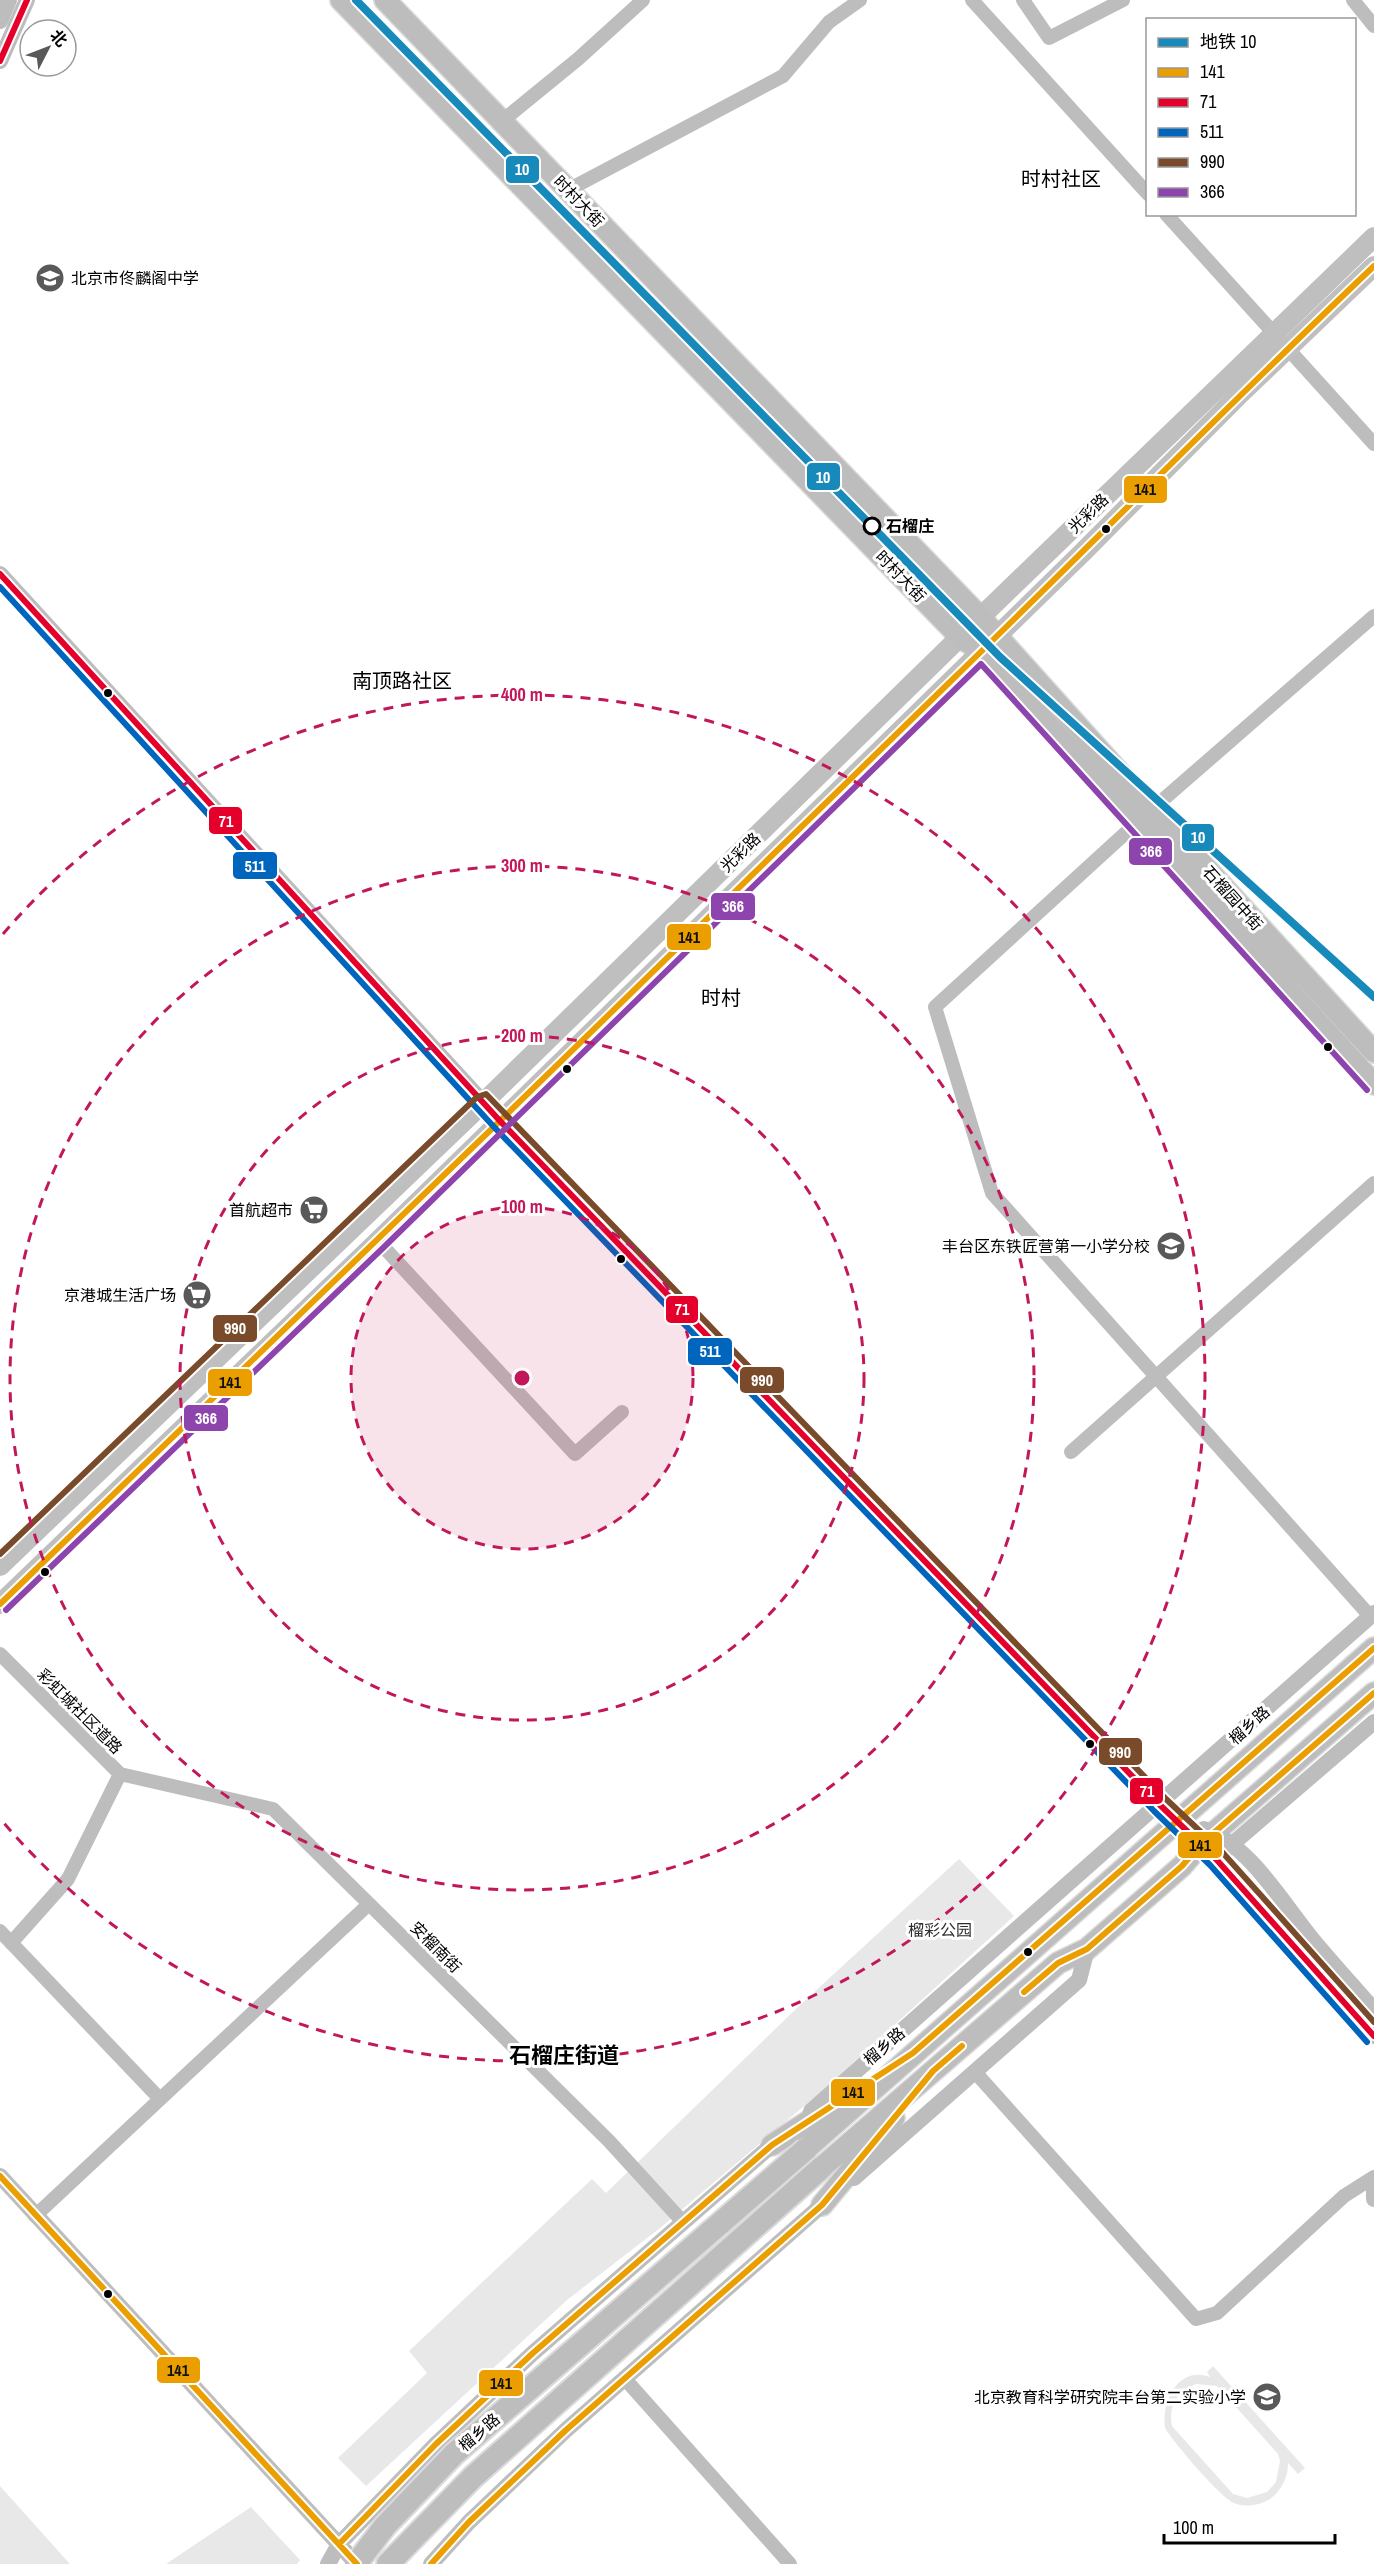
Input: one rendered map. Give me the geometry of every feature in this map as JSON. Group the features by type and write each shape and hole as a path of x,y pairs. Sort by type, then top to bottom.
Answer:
{"highway":[{"name":"榴乡路","path":"356,2564 385,2526 454,2454 806,2148"},
{"name":"榴乡路","path":"388,2564 472,2477 821,2168"}],"main road":[{"name":"时村大街","path":"341,0 960,637"},
{"name":"时村大街","path":"385,0 997,636"},
{"name":"光彩路","path":"0,1604 378,1241 997,636 1281,342 1374,237"},
{"name":"光彩路","path":"0,1566 483,1103 980,617 1281,342 1374,266"},
{"name":"石榴园中街","path":"997,636 1144,816 1374,1084"},
{"name":"石榴园中街","path":"960,637 981,651 1374,1052"},
{"name":"榴乡路","path":"806,2148 1374,1648"},
{"name":"榴乡路","path":"821,2168 1058,1962 1087,1949 1182,1866 1216,1845 1374,1693"},
{"path":"772,2145 913,2053"},
{"path":"822,2205 933,2071"}],"street":[{"path":"0,21 9,0"},
{"path":"0,61 27,0"},
{"path":"502,121 578,59 643,0"},
{"path":"568,190 783,76 829,22 860,0"},
{"path":"972,0 1146,192"},
{"path":"1023,0 1049,38 1123,0"},
{"path":"1353,0 1374,26"},
{"path":"1168,216 1374,444"},
{"path":"0,574 500,1121 1160,1804 1178,1820 1270,1884 1313,1940 1374,2010"},
{"path":"1372,1615 1155,1377 992,1193 935,1006 1144,816 1374,616"},
{"path":"1071,1452 1374,1184"},
{"path":"378,1241 575,1454 622,1412"},
{"name":"榴乡路","path":"328,2564 339,2544 436,2444 533,2353 1160,1804 1372,1615"},
{"name":"彩虹城社区道路","path":"0,1654 120,1774 68,1879 11,1943"},
{"name":"榴乡路","path":"1216,1845 1374,1722"},
{"name":"安榴南街","path":"120,1774 273,1809 609,2141 683,2222"},
{"path":"1216,1845 1374,2036"},
{"path":"35,2216 369,1904"},
{"path":"0,1931 160,2099"},
{"path":"431,2564 477,2514 625,2379 1079,1980 1087,1949"},
{"path":"975,2072 1196,2319 1217,2313 1344,2196 1374,2179 1374,2199"},
{"path":"0,2176 356,2564"},
{"path":"625,2379 790,2564"}],"green space":[{"name":"榴彩公园","path":"959,1859 1014,1916 823,2090 660,2228 567,2300 366,2486 338,2458 427,2373 409,2351 592,2179 606,2193 799,2006"},
{"path":"1213,2366 1305,2468 1298,2474 1288,2463 1287,2473 1281,2487 1266,2501 1243,2505 1228,2499 1198,2469 1165,2428 1166,2407 1174,2388 1189,2376 1210,2377 1207,2372","holes":["1196,2384 1217,2386 1278,2454 1280,2461 1276,2482 1267,2492 1247,2498 1233,2494 1172,2426 1171,2412 1179,2395"]},
{"path":"0,2486 70,2564 0,2564"},
{"path":"251,2507 300,2560 297,2564 166,2564"}],"metro line":[{"name":"10","path":"356,0 1000,657 1374,997"}],"transit line":[{"name":"71","path":"0,61 27,0"},
{"name":"141","path":"0,1604 597,1026 1374,266"},
{"name":"71","path":"0,574 500,1121 1160,1805 1216,1859 1374,2036"},
{"name":"511","path":"0,587 494,1127 1154,1811 1210,1865 1367,2042"},
{"name":"366","path":"6,1610 384,1247 981,664 1367,1090"},
{"name":"990","path":"0,1554 477,1097 486,1094 1166,1799 1223,1853 1374,2022"},
{"name":"141","path":"339,2544 436,2444 533,2353 772,2145 913,2053 1374,1648"},
{"name":"141","path":"1024,1992 1058,1963 1087,1949 1182,1866 1201,1844 1374,1693"},
{"name":"141","path":"431,2564 469,2522 566,2430 822,2205 933,2071 962,2046"},
{"name":"141","path":"0,2176 357,2564"}],"place":[{"name":"北京市佟麟阁中学","path":"50,278"},
{"name":"石榴庄","path":"872,526"},
{"name":"首航超市","path":"314,1210"},
{"name":"丰台区东铁匠营第一小学分校","path":"1171,1246"},
{"name":"京港城生活广场","path":"197,1295"},
{"name":"北京教育科学研究院丰台第二实验小学","path":"1267,2397"}],"district":[{"name":"时村社区","path":"1061,179"},
{"name":"南顶路社区","path":"402,681"},
{"name":"时村","path":"721,998"},
{"name":"石榴庄街道","path":"564,2055"}]}
